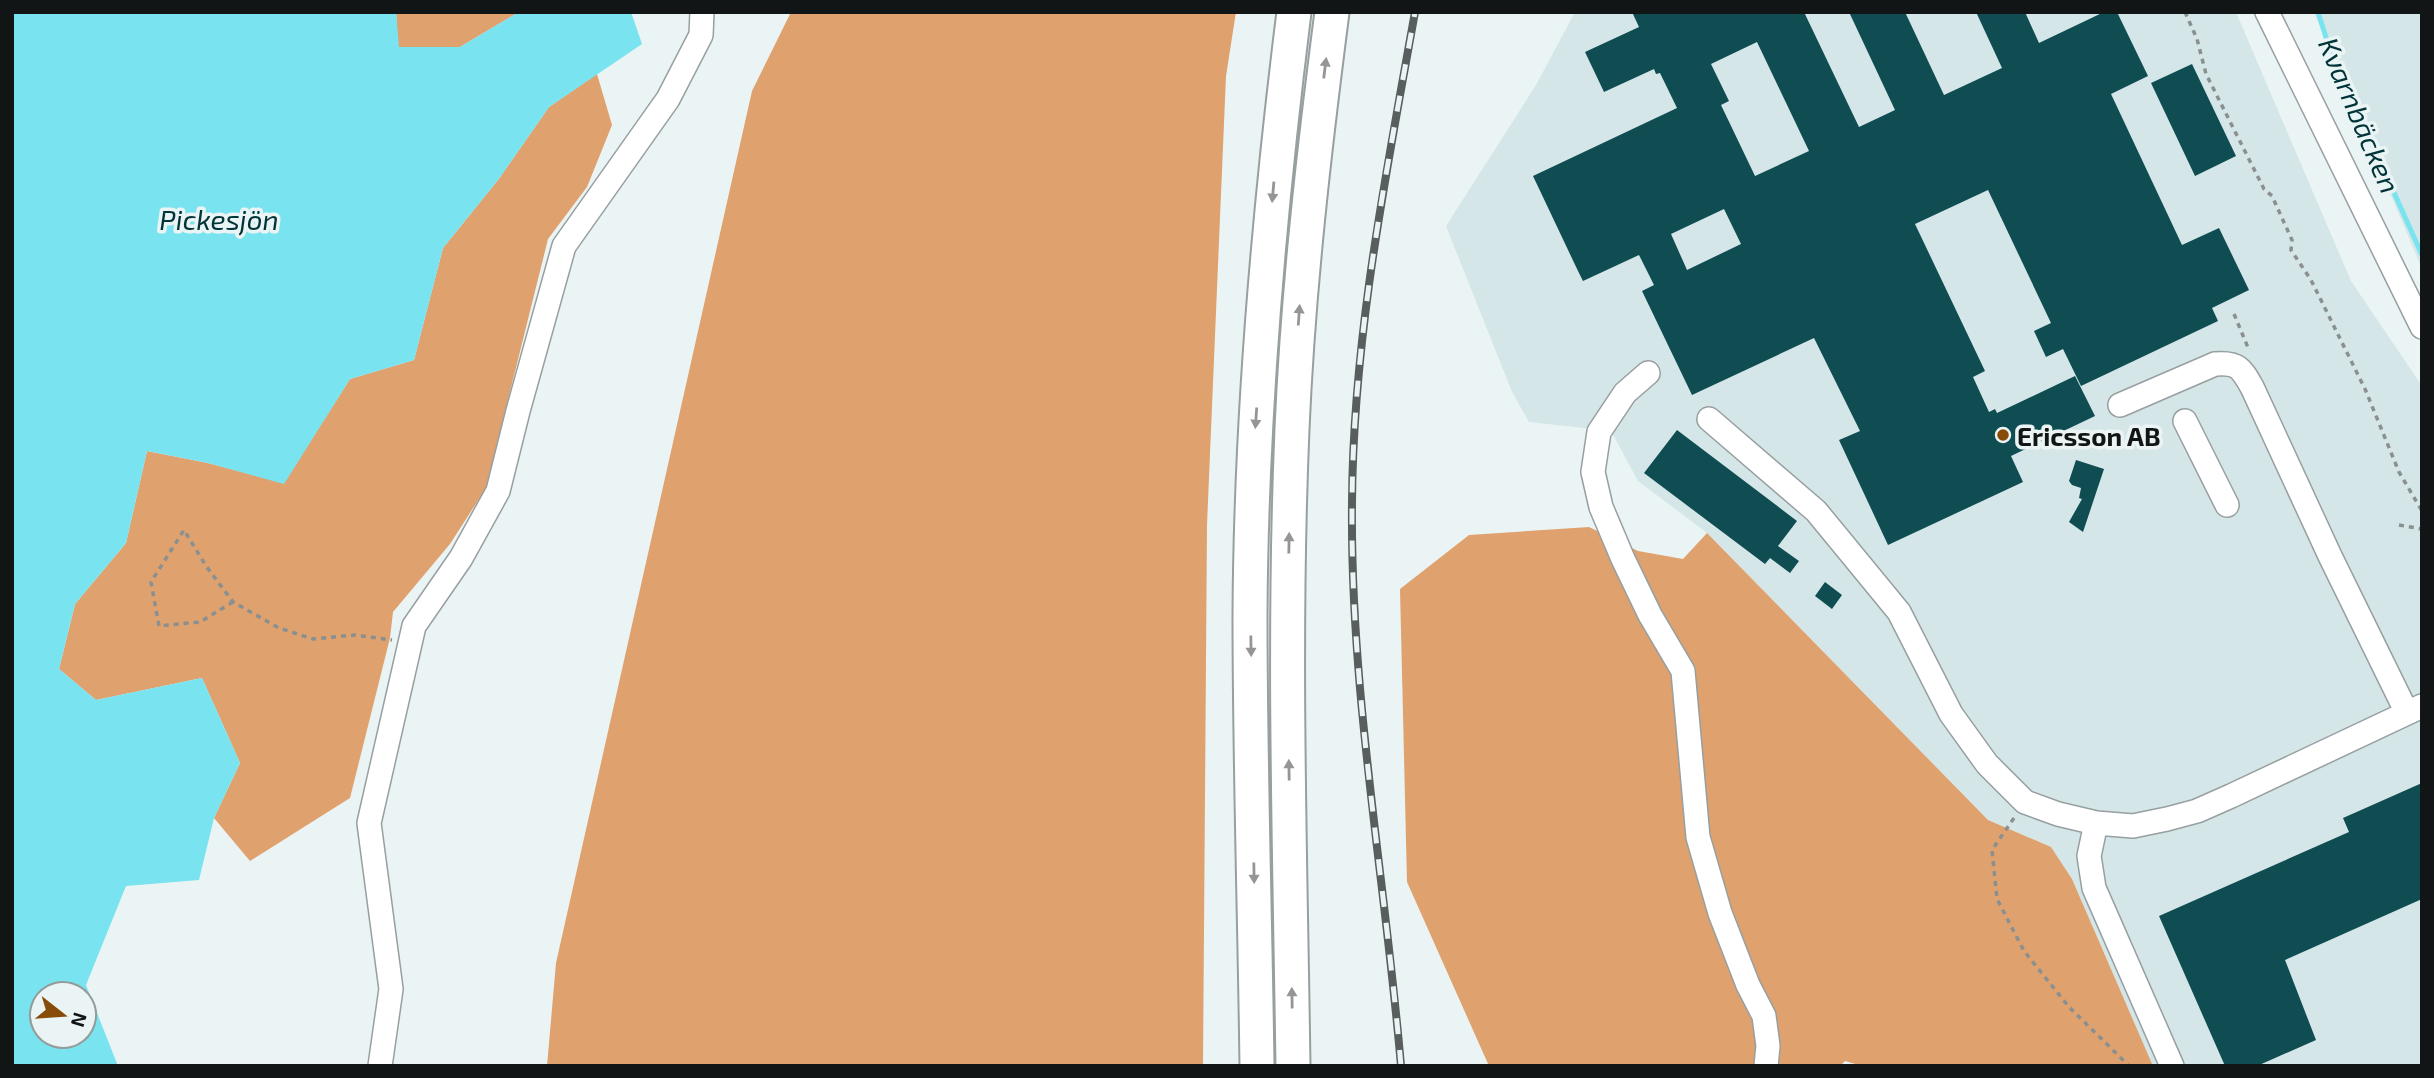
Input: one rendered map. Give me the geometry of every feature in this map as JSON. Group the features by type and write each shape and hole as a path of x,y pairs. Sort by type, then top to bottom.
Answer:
{"highway":[{"path":"1258,1066 1250,613 1256,428 1267,255 1294,12"},
{"path":"1293,1066 1287,614 1292,429 1303,258 1332,12"}],"street":[{"path":"380,1066 391,989 369,823 414,626 461,558 498,491 564,246 668,99 701,35 702,12"},
{"path":"2267,12 2422,327"},
{"path":"1709,419 1816,511 1899,611 1951,713 1987,764 2025,802 2058,814 2096,823 2133,826 2167,820 2197,811 2414,710 2330,556 2242,370 2231,363 2215,364 2120,405"},
{"path":"1648,373 1625,393 1599,432 1593,472 1601,507 1623,559 1650,615 1683,671 1698,837 1720,913 1748,985 1764,1016 1768,1046 1766,1066"},
{"path":"2185,421 2227,505"},
{"path":"2096,823 2090,856 2094,888 2172,1066"}],"path":[{"path":"2185,12 2197,39 2206,74 2264,189 2272,196 2292,240 2291,250 2317,292 2365,389 2399,472 2422,511"},
{"path":"2399,525 2422,529"},
{"path":"233,602 200,622 159,626 151,582 184,530 233,602 279,628 313,639 355,635 394,640 411,638"},
{"path":"2025,802 1992,850 1997,899 2024,951 2069,1007 2129,1066"}],"shaded area":[{"path":"396,12 519,12 460,47 398,47"},
{"path":"791,12 1236,12 1226,76 1207,525 1203,1066 547,1066 556,963 752,91"},
{"path":"1575,12 2236,12 2351,281 2422,386 2422,1066 2153,1066 2072,879 2051,847 1988,820 1707,533 1638,481 1611,431 1529,422 1512,392 1446,226 1536,85"},
{"path":"2314,12 2422,12 2422,269 2330,50"},
{"path":"597,74 612,125 587,187 548,239 486,488 450,544 393,612 390,638 350,798 250,861 214,818 240,763 202,678 96,700 59,669 75,604 126,543 147,451 208,463 284,483 350,379 414,360 443,248 498,180 549,107"},
{"path":"1589,527 1638,551 1683,559 1707,533 1988,820 2051,847 2072,879 2153,1066 1862,1066 1845,1061 1840,1066 1489,1066 1407,882 1400,589 1469,535"}],"water":[{"name":"Pickesjön","path":"12,12 396,12 399,47 460,47 519,12 631,12 642,44 549,107 498,180 443,248 414,360 350,379 284,484 208,463 147,451 126,543 75,604 59,669 96,700 202,678 240,763 214,818 199,880 126,886 88,980 28,980 28,1050 98,1050 98,1015 118,1066 12,1066"}],"building":[{"path":"1632,12 1804,12 1859,127 1895,110 1849,12 1905,12 1944,95 2002,68 1976,12 2025,12 2039,43 2104,12 2117,12 2148,76 2111,94 2182,245 2219,228 2249,290 2212,308 2218,321 2081,386 2063,349 2046,357 2034,331 2051,323 1988,190 1915,224 1985,371 1973,377 1989,412 1995,409 1997,413 2075,376 2095,416 2011,456 2023,482 1888,545 1839,440 1860,431 1814,338 1692,395 1642,291 1654,285 1639,255 1583,281 1578,271 1533,176 1677,108 1660,73 1656,74 1654,69 1604,92 1585,52 1639,27","holes":["1757,42 1809,151 1755,176 1721,105 1729,101 1711,64","1724,209 1741,244 1687,270 1671,234"]},
{"path":"2192,64 2236,156 2195,176 2151,83"},
{"path":"1677,430 1797,521 1778,546 1799,561 1790,573 1770,558 1765,564 1644,473"},
{"path":"2076,460 2104,469 2083,532 2069,522 2082,499 2079,498 2081,488 2069,481"},
{"path":"1825,582 1842,595 1832,609 1815,596"},
{"path":"2422,783 2422,899 2285,960 2316,1040 2257,1066 2225,1066 2159,916 2349,832 2343,818"}],"waterway":[{"name":"Kvarnbäcken","path":"2318,12 2330,50 2422,255"}],"railway":[{"path":"1401,1066 1362,715 1353,574 1352,503 1358,379 1365,318 1373,256 1415,12"}],"place":[{"name":"Ericsson AB","path":"2003,435"}]}
